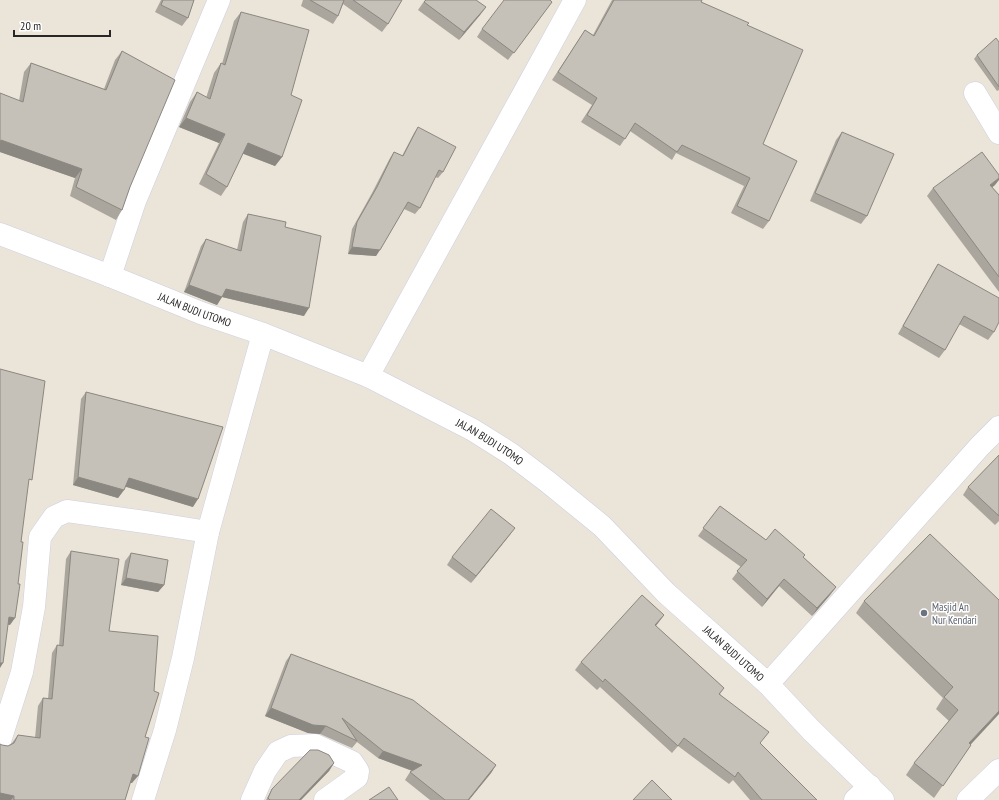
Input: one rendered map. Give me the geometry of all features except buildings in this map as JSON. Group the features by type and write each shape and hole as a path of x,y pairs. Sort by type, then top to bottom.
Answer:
{"street":[{"path":"110,276 135,201 219,0"},
{"path":"368,376 575,0"},
{"path":"975,93 999,133"},
{"name":"JALAN BUDI UTOMO","path":"0,234 201,313 263,334 368,376 473,430 511,454 602,526 666,593 768,684 812,730 869,795"},
{"path":"143,800 165,730 183,658 208,532 263,334"},
{"path":"768,684 999,427"},
{"path":"0,741 22,672 34,607 40,537 54,517 67,511 208,532"},
{"path":"252,800 265,771 278,752 291,746 314,745 352,762 358,771 357,777 325,800"},
{"path":"968,800 999,770"}],"place":[{"name":"Masjid An Nur Kendari","path":"924,613"}]}
